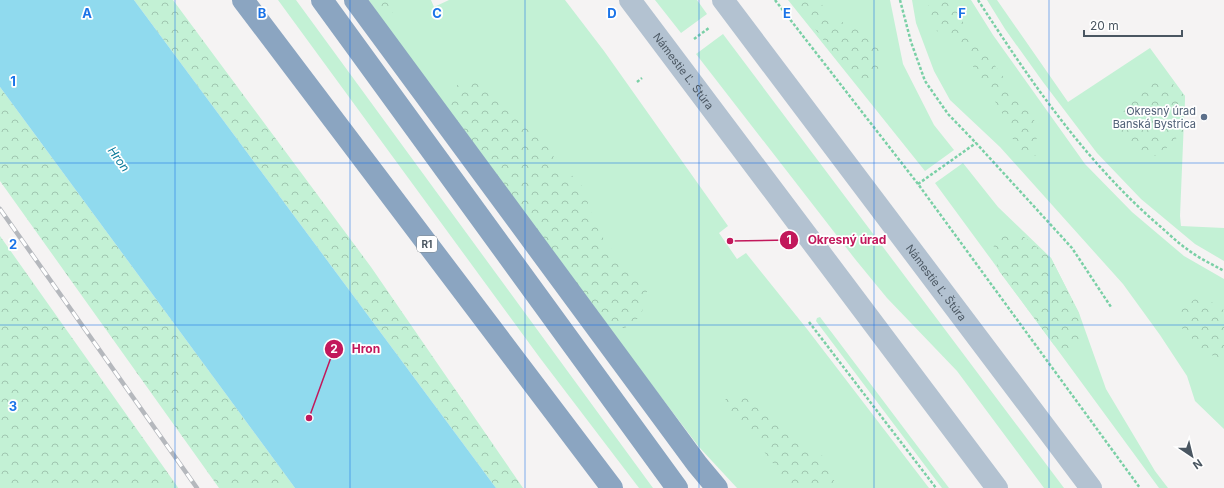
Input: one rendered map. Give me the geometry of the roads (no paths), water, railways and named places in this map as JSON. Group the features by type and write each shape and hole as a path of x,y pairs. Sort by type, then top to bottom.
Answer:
{"highway":[{"name":"R1","path":"243,0 612,488"},
{"path":"322,0 677,488"},
{"path":"355,0 692,458 717,488"}],"main road":[{"name":"Námestie Ľ. Štúra","path":"630,0 997,488"},
{"name":"Námestie Ľ. Štúra","path":"723,0 1091,488"}],"water":[{"path":"0,0 134,0 496,488 295,488 0,87"}],"railway":[{"path":"0,209 197,488"}],"place":[{"name":"Okresný úrad Banská Bystrica","path":"1204,117"},
{"name":"Okresný úrad","path":"730,241"},
{"name":"Hron","path":"309,418"}]}
